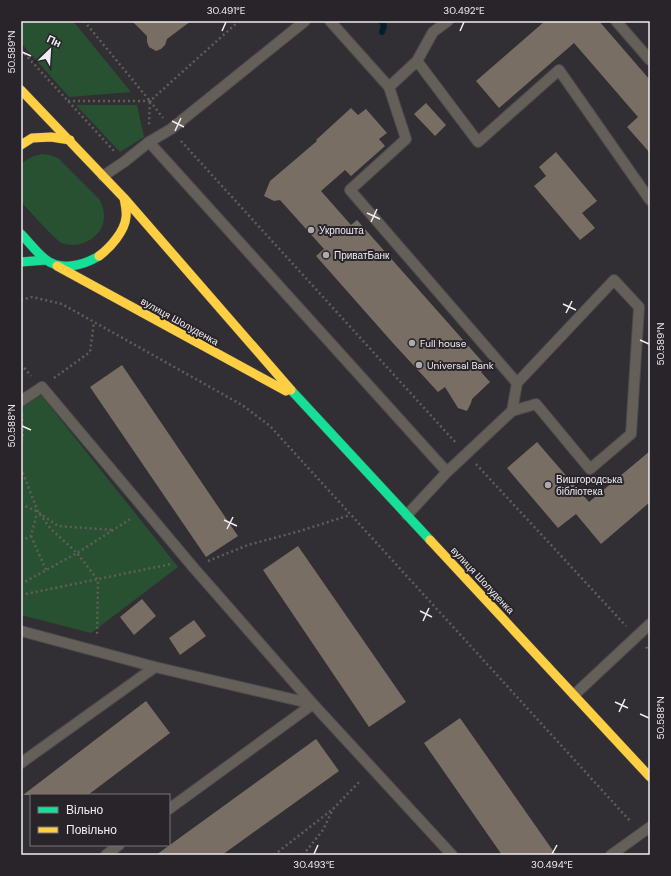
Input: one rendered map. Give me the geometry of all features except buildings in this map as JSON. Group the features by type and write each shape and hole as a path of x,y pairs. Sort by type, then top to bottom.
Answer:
{"main road":[{"path":"21,90 70,140"},
{"path":"21,145 32,138 51,137 70,140"},
{"name":"вулиця Шолуденка","path":"70,140 124,198 299,399 650,777"},
{"path":"21,262 48,261 70,266 82,264 97,257 110,247 120,234 126,219 124,198"},
{"name":"вулиця Шолуденка","path":"21,234 48,261 299,399"}],"lane":[{"path":"103,176 124,162 149,142 171,129 305,21"},
{"path":"330,21 389,87 406,139 350,190 517,383"},
{"path":"389,87 417,61 433,32 448,21"},
{"path":"616,21 650,60"},
{"path":"417,61 478,142 559,70 650,200"},
{"path":"149,142 447,472"},
{"path":"407,515 447,472 512,410 536,404 590,469 631,434 639,307 614,280 517,383 512,410"},
{"path":"21,401 42,387 190,564 313,704 452,855"},
{"path":"574,695 650,624"},
{"path":"21,631 155,667 313,704"},
{"path":"21,763 155,667"},
{"path":"170,808 313,704"},
{"path":"611,855 646,830"},
{"path":"106,855 118,846"}],"path":[{"path":"84,21 150,101 171,129 235,202 650,652"},
{"path":"68,101 150,101 239,21"},
{"path":"21,50 124,162"},
{"path":"149,142 150,101"},
{"path":"21,300 32,297 62,304 242,405 270,426 350,514 646,830"},
{"path":"42,387 90,352 94,322"},
{"path":"21,412 23,436 21,446"},
{"path":"21,468 38,512 51,529 77,553 98,580 96,651"},
{"path":"21,504 38,512 58,526 112,530"},
{"path":"21,584 77,553 144,510"},
{"path":"38,512 31,536 46,570"},
{"path":"21,595 190,564 248,545 300,531 350,514"},
{"path":"21,541 31,536"},
{"path":"274,855 333,809 373,768"},
{"path":"303,855 323,830 333,809"}],"green space":[{"path":"21,21 73,21 131,92 69,97 21,43"},
{"path":"76,105 137,105 144,137 120,152"},
{"path":"42,154 58,158 100,200 104,214 103,225 100,231 89,240 76,245 62,243 48,231 21,202 21,165 30,158"},
{"path":"41,395 178,567 91,633 21,615 21,408"}],"waterway":[{"path":"381,21 384,26 382,32"}],"traffic: fast":[{"path":"21,234 45,259 58,265 72,266 99,256"},
{"path":"21,262 46,260"},
{"path":"291,390 430,540"}],"traffic: slow":[{"path":"21,90 124,198 126,215 123,228 112,244 99,256"},
{"path":"21,145 32,138 51,137 70,140"},
{"path":"124,198 291,390"},
{"path":"57,266 286,391"},
{"path":"430,540 650,777"}],"place":[{"name":"Укрпошта","path":"311,230"},
{"name":"ПриватБанк","path":"326,255"},
{"name":"Full house","path":"412,343"},
{"name":"Universal Bank","path":"419,365"},
{"name":"Вишгородська бібліотека","path":"548,485"}]}
